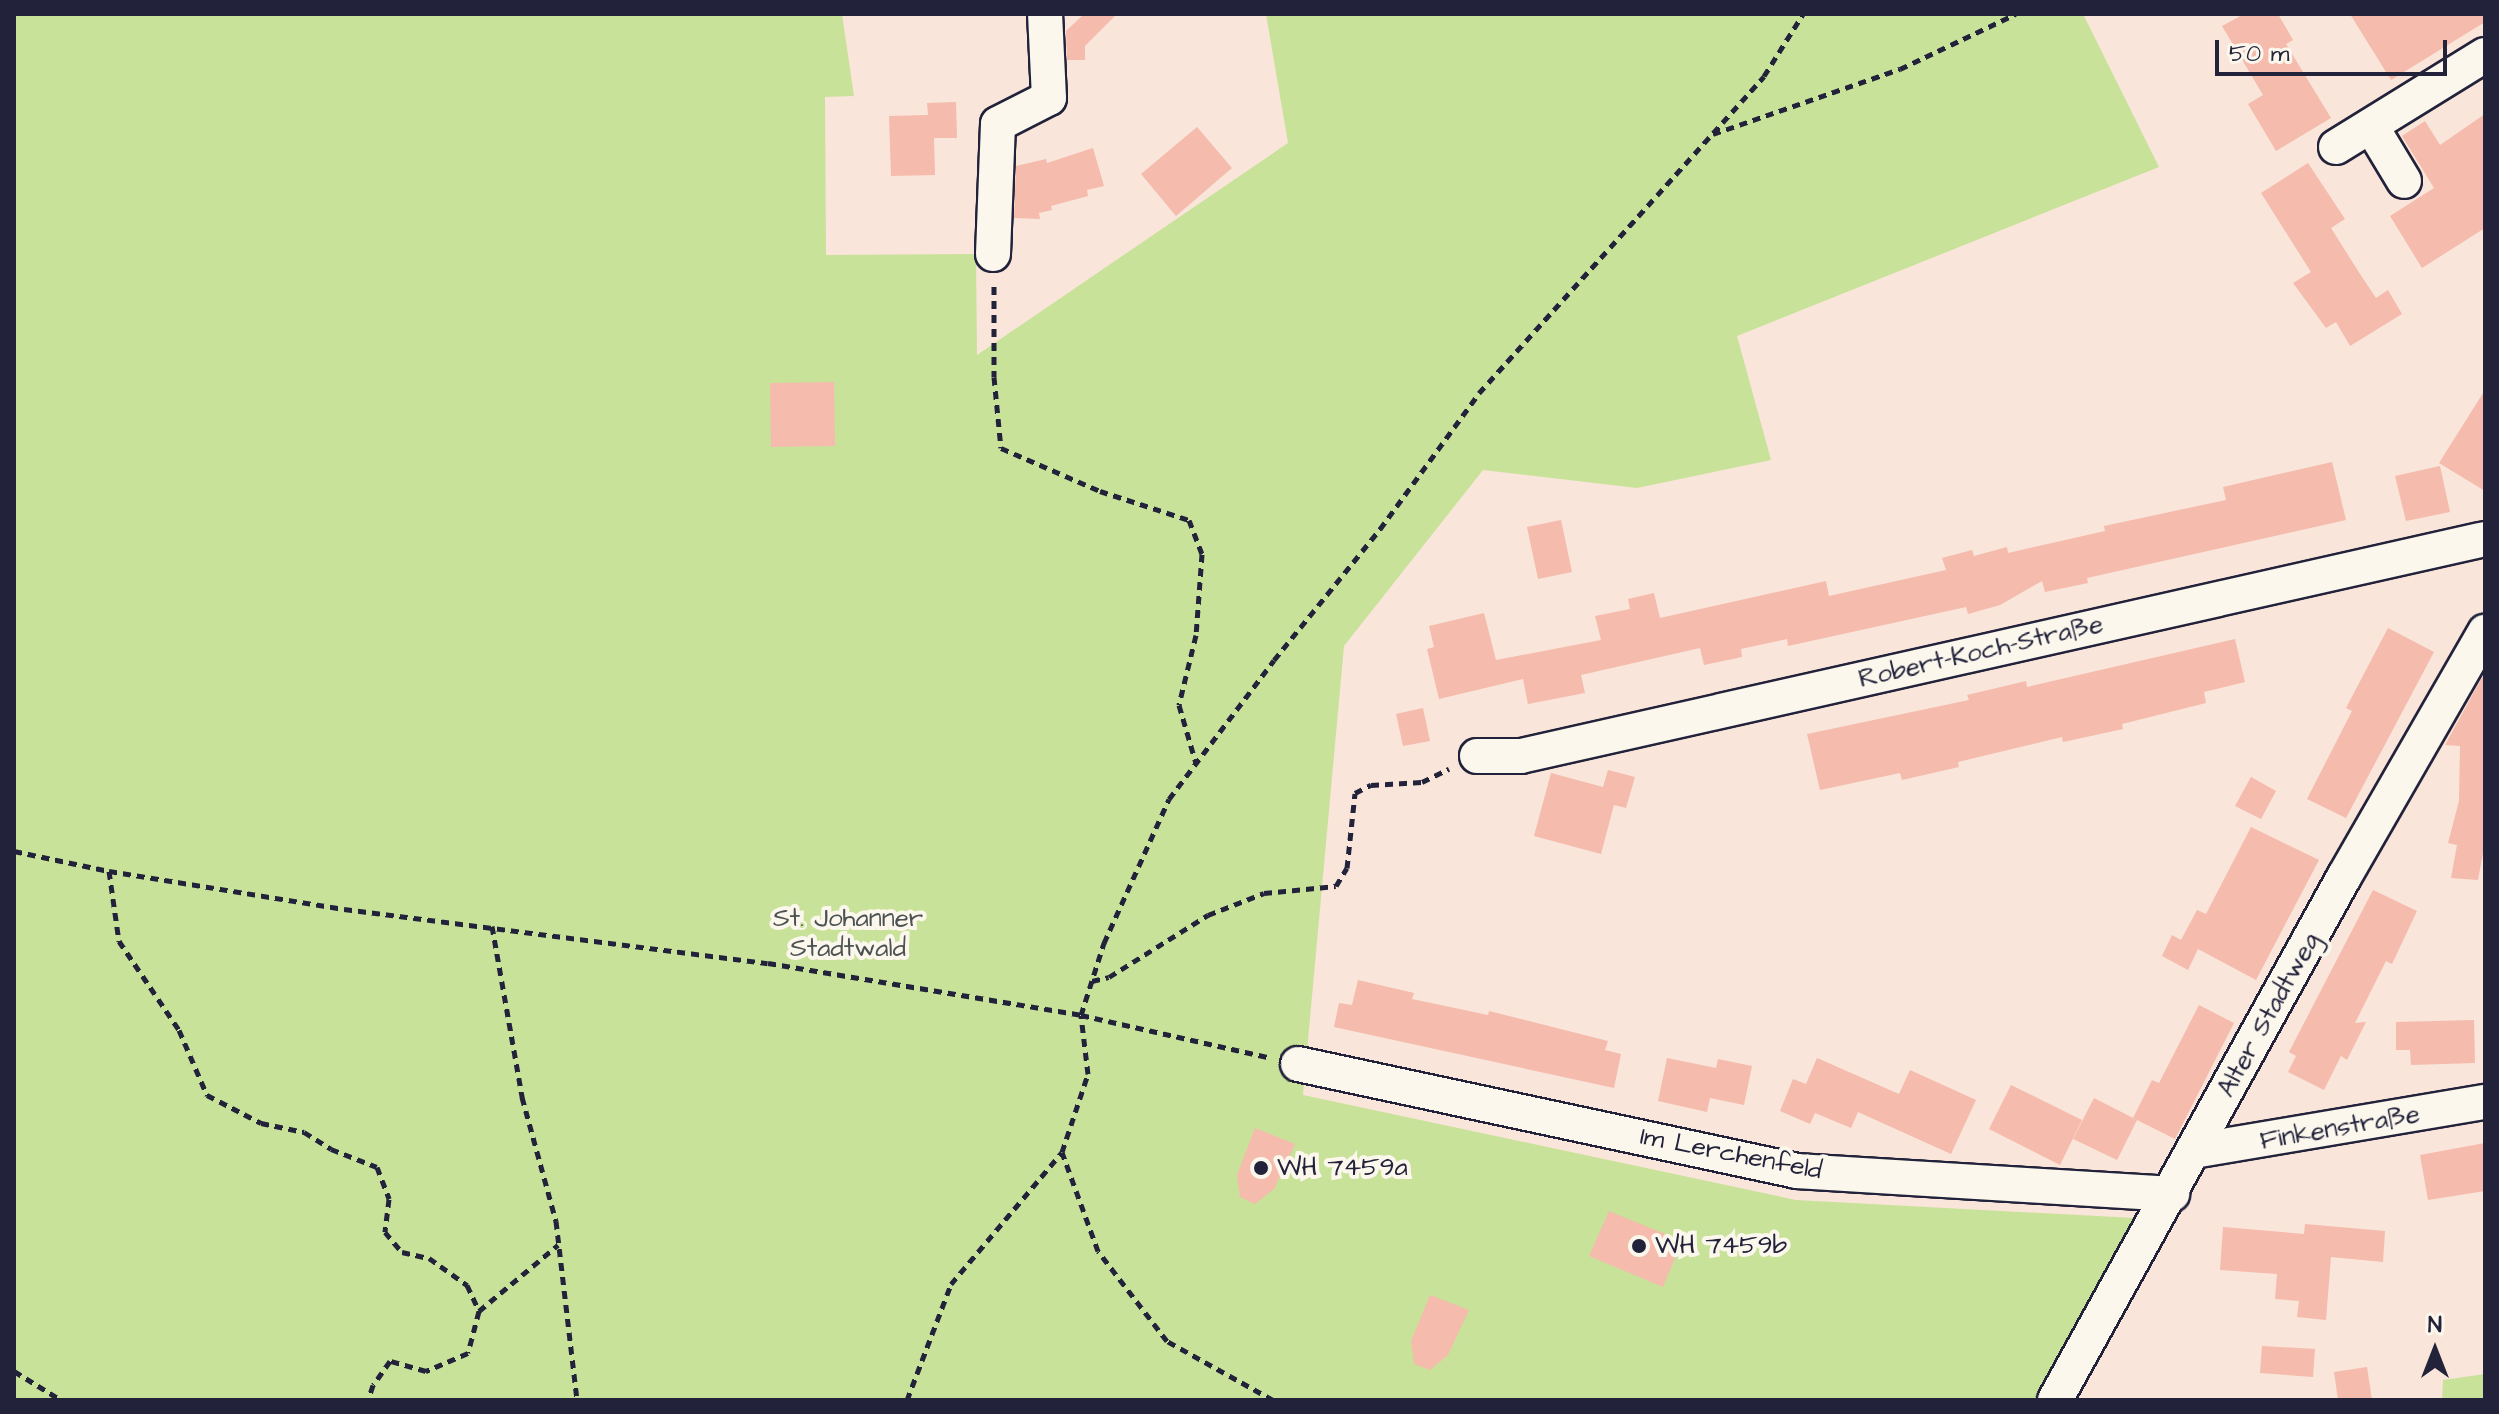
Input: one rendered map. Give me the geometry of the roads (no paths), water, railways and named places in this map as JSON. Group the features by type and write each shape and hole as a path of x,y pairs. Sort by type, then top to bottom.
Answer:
{"street":[{"path":"993,254 998,124 1049,98 1045,14"},
{"path":"2336,147 2485,55"},
{"path":"2371,126 2404,181"},
{"name":"Robert-Koch-Straße","path":"1477,756 1521,756 2485,539"},
{"name":"Alter Stadtweg","path":"2055,1400 2172,1194 2344,877 2485,632"},
{"name":"Im Lerchenfeld","path":"1298,1064 1797,1171 2172,1194"},
{"name":"Finkenstraße","path":"2194,1151 2485,1102"}],"place":[{"name":"WH 7459a","path":"1261,1168"},
{"name":"WH 7459b","path":"1639,1246"}],"park label":[{"name":"St. Johanner Stadtwald","path":"848,934"}]}
